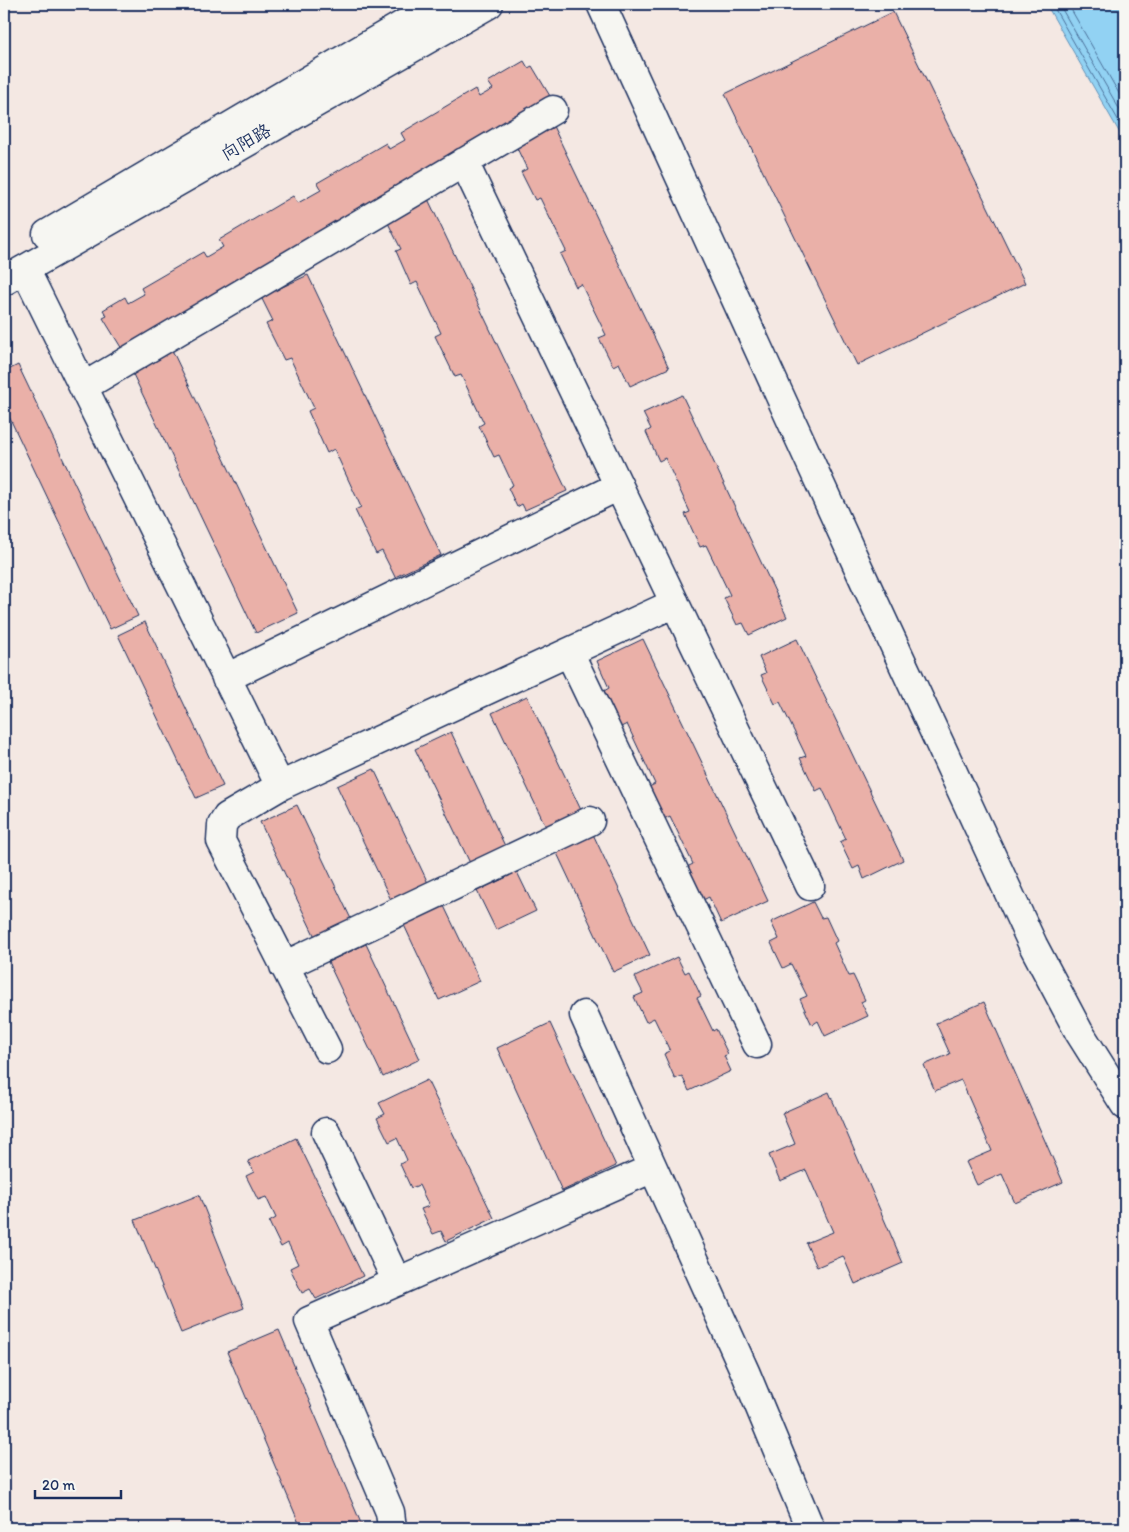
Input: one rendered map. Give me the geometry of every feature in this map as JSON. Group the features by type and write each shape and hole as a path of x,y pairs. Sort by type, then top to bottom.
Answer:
{"street":[{"name":"向阳路","path":"11,270 438,4"},
{"name":"向阳路","path":"11,270 489,4"},
{"path":"601,4 1033,945 1079,1032 1125,1105"},
{"path":"83,387 553,110"},
{"path":"464,162 810,886"},
{"path":"11,270 83,387 280,786"},
{"path":"226,678 619,486"},
{"path":"327,1050 221,841 222,825 227,817 280,786 675,603"},
{"path":"569,652 757,1044"},
{"path":"284,966 590,820"},
{"path":"584,1015 746,1374 810,1528"},
{"path":"326,1132 397,1282"},
{"path":"392,1528 390,1512 309,1321 653,1168"}],"water":[{"path":"1046,4 1125,4 1125,142"}],"building":[{"path":"893,12 1025,283 857,365 725,94"},
{"path":"524,61 528,68 532,66 550,96 122,349 103,318 107,316 103,310 125,297 128,303 144,294 141,288 203,252 206,257 223,247 219,240 293,196 298,203 321,190 317,183 386,143 389,149 405,140 401,133 475,89 479,97 493,89 488,82"},
{"path":"552,124 669,368 630,386 619,363 613,366 599,338 606,335 581,284 576,287 560,254 566,251 540,198 535,200 521,172 527,169 514,142"},
{"path":"428,199 567,491 525,510 522,504 517,507 508,488 513,485 499,455 494,457 479,426 484,423 461,375 455,377 435,336 441,333 417,282 411,285 396,251 401,249 386,219"},
{"path":"308,275 441,555 395,577 382,551 376,554 355,510 361,507 334,449 327,453 308,411 314,408 290,358 284,360 266,324 273,321 261,297"},
{"path":"172,350 298,613 256,633 131,370"},
{"path":"18,365 138,616 110,629 4,406 4,372"},
{"path":"682,395 787,617 749,635 743,623 737,625 724,598 730,595 706,545 700,547 685,514 690,512 665,458 659,461 646,432 651,429 643,413"},
{"path":"145,622 223,786 196,798 118,635"},
{"path":"643,639 768,901 721,923 709,897 703,900 687,867 693,864 670,816 664,819 649,787 655,784 627,724 621,727 604,691 609,688 597,661"},
{"path":"797,639 903,860 864,879 859,866 853,869 840,842 846,839 822,788 816,791 800,758 806,756 780,702 775,704 761,675 766,673 759,657"},
{"path":"527,696 581,810 546,827 492,713"},
{"path":"451,732 505,846 470,863 415,749"},
{"path":"374,769 428,883 391,900 337,786"},
{"path":"297,805 351,919 315,937 260,822"},
{"path":"592,832 650,955 613,972 555,849"},
{"path":"517,872 536,911 496,930 477,891"},
{"path":"813,902 821,918 826,917 837,941 834,943 849,976 853,975 865,1000 861,1002 868,1016 825,1036 818,1021 812,1025 800,999 807,996 791,964 783,968 771,943 779,939 771,922"},
{"path":"444,906 480,981 439,1000 404,925"},
{"path":"366,944 420,1059 383,1077 328,962"},
{"path":"677,957 685,973 689,971 701,996 697,998 713,1031 716,1029 728,1054 724,1056 731,1071 689,1091 682,1076 675,1079 664,1054 670,1051 654,1018 646,1022 634,997 643,993 635,977"},
{"path":"984,1002 1063,1182 1015,1203 1002,1174 977,1185 966,1162 992,1151 961,1080 935,1091 924,1065 950,1054 936,1023"},
{"path":"550,1023 616,1166 562,1191 497,1048"},
{"path":"427,1080 494,1218 446,1241 441,1231 433,1234 421,1209 429,1206 419,1185 411,1188 400,1164 407,1160 397,1138 389,1142 377,1118 385,1114 379,1103"},
{"path":"829,1092 903,1263 855,1284 843,1256 817,1267 806,1243 833,1232 806,1170 780,1181 769,1155 795,1144 782,1113"},
{"path":"296,1138 363,1276 316,1299 310,1289 302,1293 290,1268 298,1264 288,1243 281,1247 269,1222 276,1218 266,1197 258,1200 246,1176 254,1172 248,1161"},
{"path":"199,1195 244,1308 181,1333 135,1220"},
{"path":"279,1330 363,1528 301,1528 227,1352"}]}
